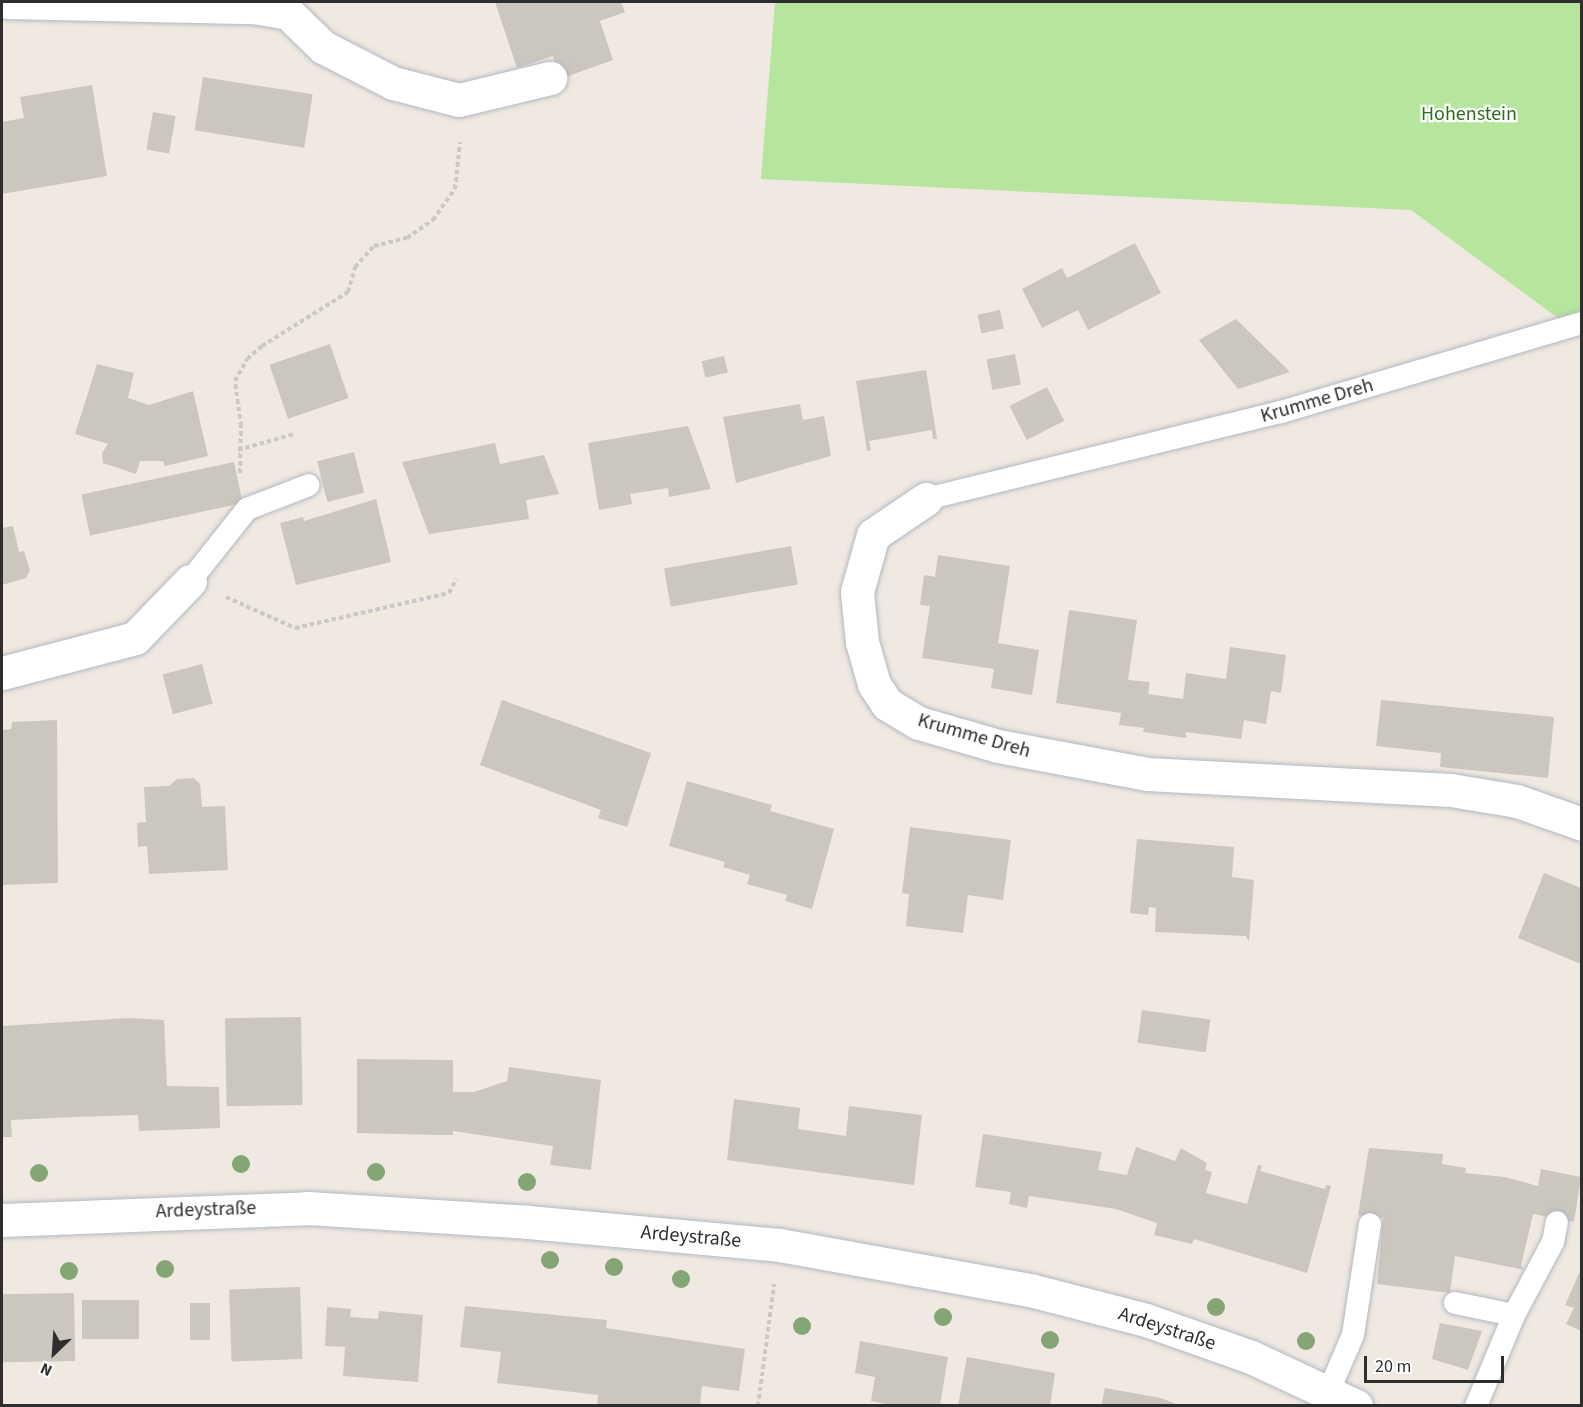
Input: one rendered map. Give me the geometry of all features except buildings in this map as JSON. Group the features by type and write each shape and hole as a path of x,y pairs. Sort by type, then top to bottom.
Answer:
{"street":[{"path":"7,2 254,7 288,13 323,46 393,83 459,100 550,78"},
{"name":"Krumme Dreh","path":"926,499 873,535 857,592 862,642 874,684 887,704 919,723 998,746 1137,772 1451,790 1517,801 1581,824"},
{"path":"2,674 135,638 190,581"},
{"name":"Ardeystraße","path":"2,1220 308,1208 528,1222 779,1245 1030,1290 1146,1320 1251,1358 1342,1399"}],"lane":[{"name":"Krumme Dreh","path":"926,499 1281,412 1581,323"},
{"path":"190,581 248,509 309,485"},
{"path":"1476,1406 1514,1315 1553,1242 1557,1222"},
{"path":"1342,1399 1370,1224"},
{"path":"1455,1303 1514,1315"}],"path":[{"path":"237,461 241,426 235,381 247,359 348,292 355,267 374,246 407,238 433,220 455,189 461,134 459,100"},
{"path":"238,450 294,434"},
{"path":"190,581 295,628 449,593 456,579"},
{"path":"758,1406 779,1245"}],"green space":[{"name":"Hohenstein","path":"775,2 1581,2 1581,335 1411,210 761,179"}]}
